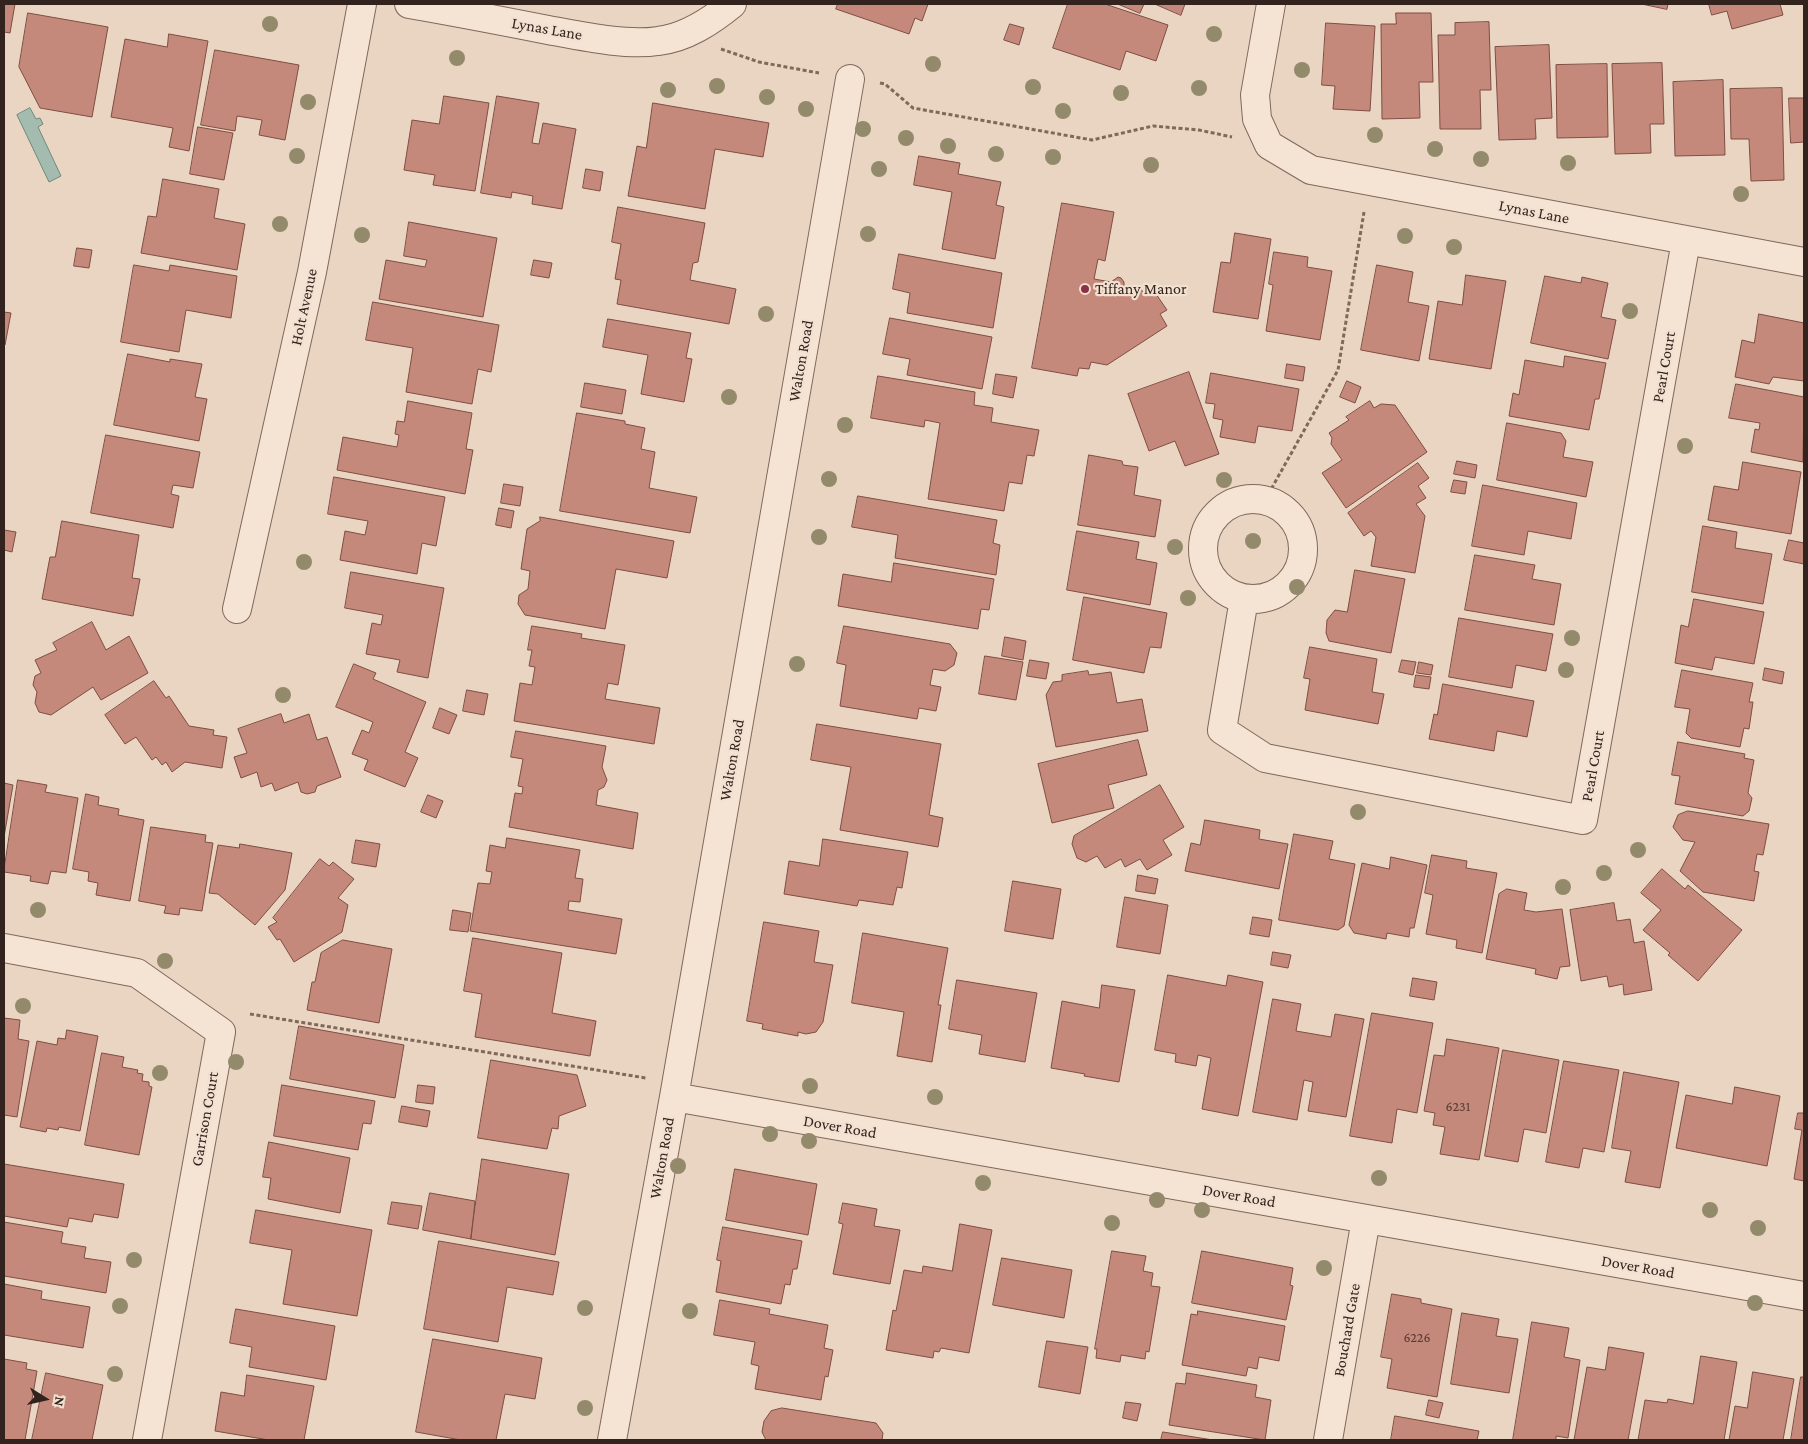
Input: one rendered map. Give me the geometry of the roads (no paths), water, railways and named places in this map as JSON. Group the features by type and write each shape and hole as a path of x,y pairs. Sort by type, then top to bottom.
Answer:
{"street":[{"name":"Holt Avenue","path":"237,609 312,272 362,4"},
{"name":"Lynas Lane","path":"409,4 576,35 614,40 659,42 684,34 711,20 732,4"},
{"name":"Lynas Lane","path":"1271,4 1255,95 1257,119 1269,145 1311,170 1804,262"},
{"name":"Walton Road","path":"612,1440 674,1097 850,78"},
{"name":"Pearl Court","path":"1244,599 1222,730 1229,735 1265,758 1584,820 1686,241"},
{"path":"1251,498 1266,500 1279,506 1295,522 1303,542 1303,558 1297,573 1288,586 1274,595 1259,600 1244,599 1228,593 1215,583 1206,569 1202,553 1204,537 1210,522 1221,510 1236,501 1251,498"},
{"name":"Garrison Court","path":"4,948 137,973 221,1032 147,1440"},
{"name":"Dover Road","path":"674,1097 1804,1296"},
{"name":"Bouchard Gate","path":"1328,1440 1366,1219"}],"place":[{"name":"Tiffany Manor","path":"1085,289"}]}
